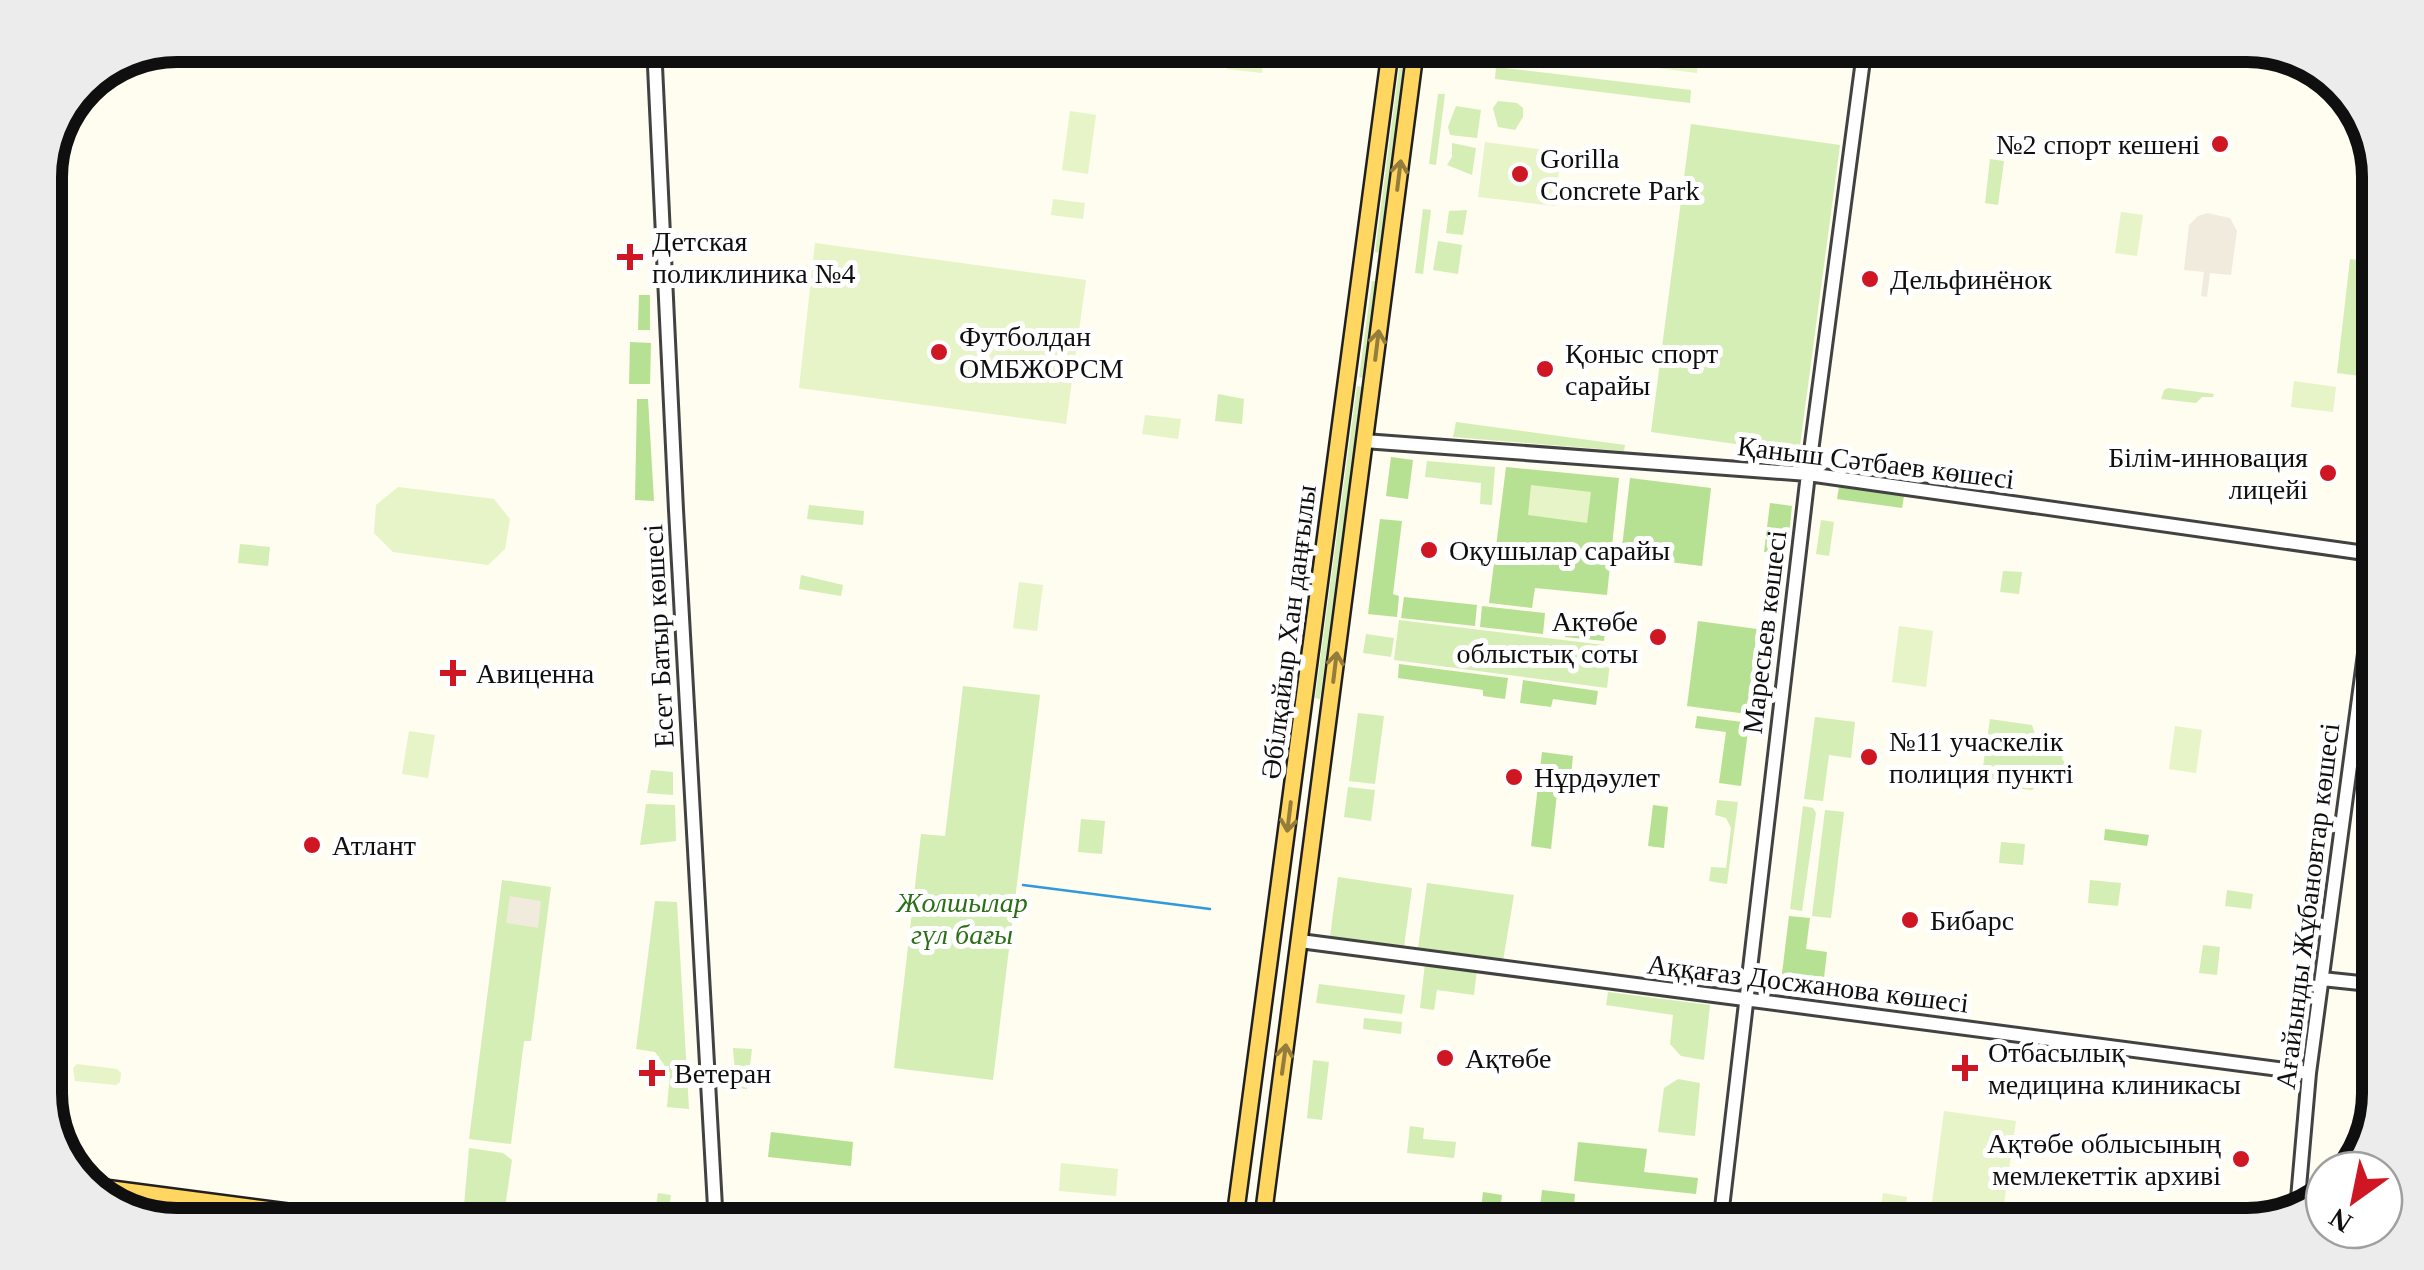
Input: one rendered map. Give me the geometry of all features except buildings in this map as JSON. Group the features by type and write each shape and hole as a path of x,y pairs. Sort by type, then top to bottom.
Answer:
{"main road":[{"name":"Әбілқайыр Хан даңғылы","path":"1236,1208 1389,63"},
{"name":"Әбілқайыр Хан даңғылы","path":"1264,1208 1414,63"},
{"path":"1360,269 1386,272"},
{"path":"1302,714 1329,718"},
{"path":"1249,1119 1275,1123"},
{"path":"115,1189 258,1208"}],"street":[{"name":"Есет Батыр көшесі","path":"655,63 715,1208"},
{"name":"Маресьев көшесі","path":"1722,1208 1808,474 1863,63"},
{"name":"Қаныш Сәтбаев көшесі","path":"1364,441 1808,474 2361,551"},
{"name":"Ағайынды Жұбановтар көшесі","path":"2297,1195 2362,678"},
{"name":"Аққағаз Досжанова көшесі","path":"1300,941 2310,1073"},
{"path":"2322,979 2362,983"}],"green space":[{"path":"1228,63 1263,63 1262,73 1227,69"},
{"path":"1400,63 1405,63 1380,253 1375,252"},
{"path":"1619,63 1698,63 1697,73"},
{"path":"1496,67 1691,90 1690,103 1495,79"},
{"path":"1438,94 1445,94 1436,165 1429,164"},
{"path":"1498,101 1517,103 1523,108 1523,117 1515,130 1498,127 1493,108"},
{"path":"1456,106 1481,110 1477,138 1450,135 1448,127"},
{"path":"1070,111 1096,115 1088,174 1062,170"},
{"path":"1691,124 1840,145 1799,453 1651,432"},
{"name":"Gorilla Concrete Park","path":"1485,142 1561,152 1555,206 1478,197"},
{"path":"1452,143 1476,148 1472,175 1447,165 1452,157"},
{"path":"1990,159 2004,161 1998,205 1985,203"},
{"path":"1053,199 1085,203 1083,219 1051,215"},
{"path":"1423,209 1431,210 1423,274 1415,273"},
{"path":"1467,210 1463,235 1446,233 1449,211"},
{"path":"2121,212 2143,215 2137,256 2115,253"},
{"path":"1438,241 1462,245 1458,274 1433,270"},
{"name":"Футболдан ОМБЖОРСМ","path":"815,243 1086,280 1066,424 799,388"},
{"path":"2350,259 2361,260 2361,376 2337,373"},
{"path":"1372,281 1377,281 1363,378 1359,377"},
{"path":"639,295 650,295 650,330 638,330"},
{"path":"630,342 651,343 650,384 629,384"},
{"path":"2294,381 2336,387 2333,412 2291,407"},
{"path":"1357,386 1363,387 1320,699 1315,698"},
{"path":"2168,388 2214,394 2196,403 2161,399"},
{"path":"1218,394 1244,399 1242,424 1215,421"},
{"path":"637,399 648,399 654,501 635,500"},
{"path":"1145,415 1181,419 1178,439 1142,434"},
{"path":"1456,422 1625,445 1624,451 1453,437"},
{"path":"1391,457 1413,460 1408,499 1386,496"},
{"path":"1427,461 1495,467 1492,505 1480,504 1481,483 1425,477"},
{"path":"1506,467 1619,478 1607,595 1535,588 1532,608 1489,603"},
{"path":"1630,478 1711,488 1702,566 1621,556"},
{"path":"1531,485 1591,492 1587,523 1528,515"},
{"path":"398,487 494,499 510,519 505,549 488,565 393,552 374,533 376,505"},
{"path":"1839,487 1904,496 1902,508 1837,499"},
{"path":"1770,503 1792,506 1787,554 1764,552"},
{"path":"809,505 864,511 863,525 807,519"},
{"path":"1380,519 1402,521 1393,594 1399,596 1397,617 1368,614"},
{"path":"1821,520 1834,522 1829,556 1816,554"},
{"path":"240,544 270,547 268,566 238,563"},
{"path":"2003,571 2022,572 2019,594 2000,592"},
{"path":"801,575 843,585 841,596 799,589"},
{"path":"1019,582 1043,585 1037,631 1013,628"},
{"path":"1404,597 1477,605 1475,626 1401,618"},
{"path":"1482,606 1545,613 1543,634 1480,627"},
{"path":"1567,617 1606,621 1604,641 1565,637"},
{"path":"1399,620 1612,646 1607,688 1394,660"},
{"path":"1698,621 1757,629 1747,714 1687,706"},
{"path":"1899,626 1933,631 1926,687 1892,682"},
{"path":"1366,634 1394,638 1391,657 1363,653"},
{"path":"1399,664 1508,678 1505,699 1483,696 1483,690 1398,678"},
{"path":"1523,680 1598,691 1596,705 1553,699 1551,707 1520,703"},
{"name":"Жолшылар гүл бағы","path":"963,686 1040,695 993,1080 894,1068 921,834 945,836"},
{"path":"1358,713 1384,716 1375,784 1349,781"},
{"path":"1697,716 1749,723 1741,786 1719,783 1726,732 1695,728"},
{"path":"1815,717 1855,722 1851,758 1829,755 1823,801 1804,799"},
{"path":"1990,719 2032,725 2035,734 2065,738 2062,759 2067,765 2032,790 1980,787"},
{"path":"2175,726 2202,730 2196,773 2169,769"},
{"path":"409,731 435,735 428,778 402,774"},
{"path":"1542,752 1573,756 1570,785 1558,784 1551,849 1531,846"},
{"path":"651,770 673,772 673,795 647,793"},
{"path":"1348,787 1375,790 1371,821 1344,817"},
{"path":"1717,800 1738,802 1727,884 1709,881 1711,867 1726,868 1731,828 1726,818 1715,815"},
{"path":"646,804 675,805 676,841 640,845"},
{"path":"1653,805 1668,807 1664,848 1648,846"},
{"path":"1803,806 1816,813 1802,911 1790,909"},
{"path":"1825,810 1844,812 1831,918 1812,916"},
{"path":"1081,819 1105,821 1102,854 1078,852"},
{"path":"2105,829 2149,835 2147,846 2104,840"},
{"path":"2001,842 2025,844 2023,865 1999,863"},
{"path":"1338,877 1412,888 1404,947 1330,937"},
{"path":"502,880 551,887 531,1041 524,1041 511,1144 469,1139"},
{"path":"2090,880 2121,883 2118,906 2088,903"},
{"path":"1427,883 1514,895 1503,961 1418,948"},
{"path":"2227,890 2253,894 2251,909 2225,906"},
{"path":"655,901 677,902 689,1109 667,1107 670,1073 655,1052 636,1049"},
{"path":"1789,916 1810,918 1806,949 1827,952 1822,995 1780,990"},
{"path":"2203,945 2220,947 2217,975 2199,973"},
{"path":"1652,962 1694,967 1691,985 1650,980"},
{"path":"1425,963 1477,969 1474,995 1437,990 1434,1010 1420,1008"},
{"path":"1319,984 1405,995 1402,1014 1316,1003"},
{"path":"1608,992 1710,1005 1704,1060 1681,1056 1670,1044 1673,1015 1606,1005"},
{"path":"1364,1018 1402,1022 1401,1034 1363,1029"},
{"path":"733,1048 752,1049 747,1089 736,1088"},
{"path":"1313,1060 1329,1062 1322,1120 1307,1118"},
{"path":"77,1064 117,1069 120,1082 116,1085 75,1081 73,1068"},
{"path":"1678,1079 1700,1083 1695,1136 1658,1132 1664,1088"},
{"path":"1944,1111 2016,1121 2003,1208 1931,1208"},
{"path":"1410,1126 1424,1128 1423,1139 1456,1142 1454,1158 1407,1153"},
{"path":"771,1132 853,1142 851,1166 768,1157"},
{"path":"1578,1142 1647,1149 1644,1172 1698,1178 1696,1194 1574,1181"},
{"path":"469,1148 503,1153 512,1160 505,1208 464,1208"},
{"path":"1061,1163 1118,1169 1116,1196 1059,1191"},
{"path":"1542,1190 1575,1194 1574,1208 1540,1208"},
{"path":"1483,1192 1502,1195 1500,1208 1481,1208"},
{"path":"658,1193 671,1195 669,1208 656,1208"},
{"path":"1883,1193 1907,1197 1905,1208 1881,1208"},
{"path":"761,1204 794,1208 761,1208"}],"shaded area":[{"path":"2207,213 2230,218 2237,231 2231,275 2210,273 2207,297 2201,296 2204,272 2184,270 2189,225"},
{"path":"510,896 541,901 538,928 506,923"}],"waterway":[{"path":"1023,885 1210,909"}],"place":[{"name":"№2 спорт кешені","path":"2220,144"},
{"name":"Gorilla Concrete Park","path":"1520,174"},
{"name":"Детская поликлиника №4","path":"630,257"},
{"name":"Дельфинёнок","path":"1870,279"},
{"name":"Футболдан ОМБЖОРСМ","path":"939,352"},
{"name":"Қоныс спорт сарайы","path":"1545,369"},
{"name":"Білім-инновация лицейі","path":"2328,473"},
{"name":"Оқушылар сарайы","path":"1429,550"},
{"name":"Ақтөбе облыстық соты","path":"1658,637"},
{"name":"Авиценна","path":"453,673"},
{"name":"№11 учаскелік полиция пункті","path":"1869,757"},
{"name":"Нұрдәулет","path":"1514,777"},
{"name":"Атлант","path":"312,845"},
{"name":"Бибарс","path":"1910,920"},
{"name":"Ақтөбе","path":"1445,1058"},
{"name":"Отбасылық медицина клиникасы","path":"1965,1068"},
{"name":"Ветеран","path":"652,1073"},
{"name":"Ақтөбе облысының мемлекеттік архиві","path":"2241,1159"}]}
